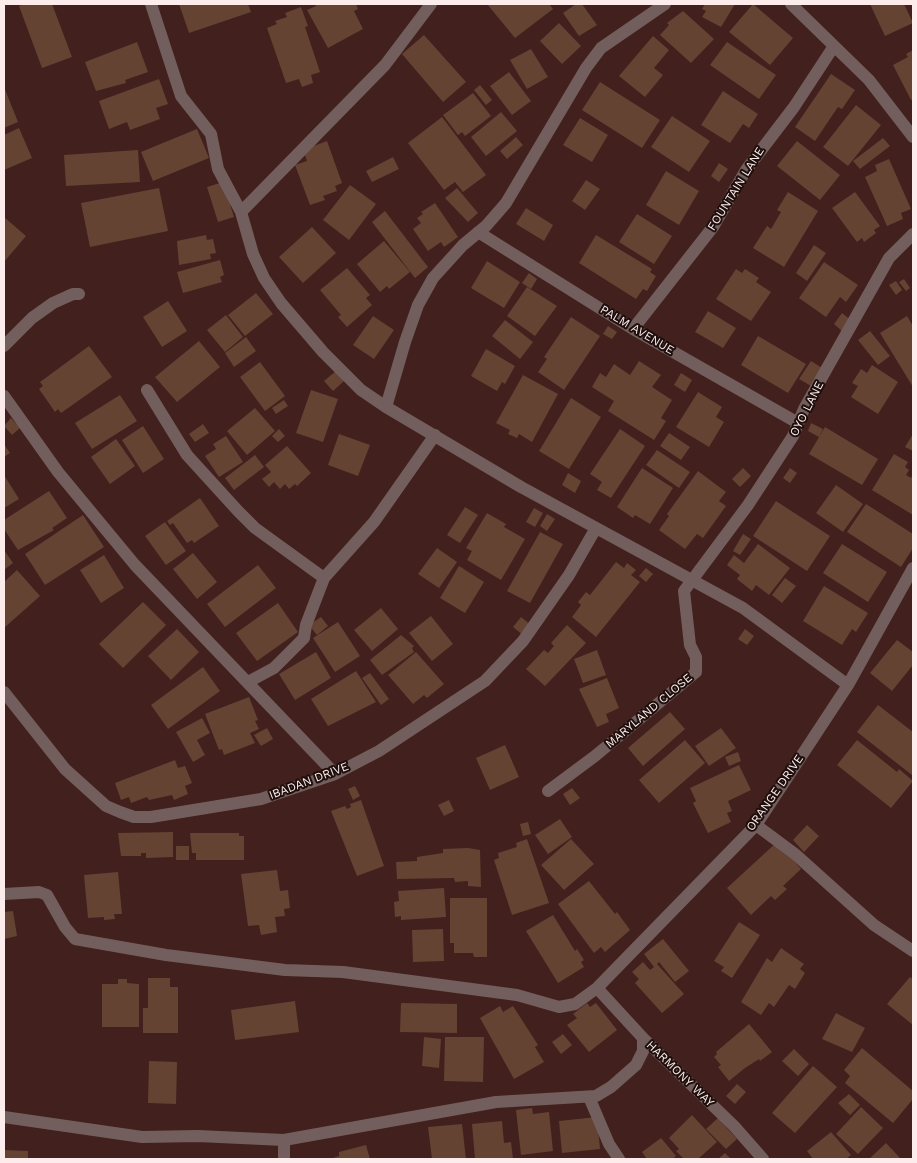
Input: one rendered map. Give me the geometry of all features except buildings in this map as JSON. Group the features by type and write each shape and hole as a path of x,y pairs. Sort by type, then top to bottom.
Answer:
{"street":[{"path":"151,4 181,96 211,134 218,169 241,212 260,270 280,303 323,352 355,384 386,407 596,528 743,608 848,685"},
{"path":"241,212 385,65 431,4"},
{"path":"386,407 404,342 418,305 433,278 463,245 506,203 586,68 601,48 665,4"},
{"path":"791,4 869,80 913,135"},
{"name":"FOUNTAIN LANE","path":"633,329 713,227 746,170 794,107 834,46"},
{"name":"PALM AVENUE","path":"478,232 633,329 798,423"},
{"name":"OYO LANE","path":"691,580 748,505 793,436 804,409 889,258 913,234"},
{"path":"4,346 32,318 53,303 73,294 79,294"},
{"path":"147,390 187,455 238,511 255,528 324,578"},
{"path":"4,396 58,472 135,565 335,774"},
{"path":"248,682 274,668 304,638 306,625 324,578 374,522 436,435"},
{"name":"IBADAN DRIVE","path":"4,692 65,769 87,791 106,806 134,816 151,817 261,799 335,774 412,731 485,681 523,641 569,575 596,528"},
{"name":"ORANGE DRIVE","path":"4,894 38,892 48,894 65,927 75,939 166,955 285,970 343,972 461,987 517,995 559,1007 575,1004 597,988 756,825 848,685 913,568"},
{"name":"MARYLAND CLOSE","path":"548,791 594,756 696,672 696,657 690,645 684,597 684,591 691,580"},
{"path":"756,825 796,854 874,926 913,951"},
{"name":"HARMONY WAY","path":"597,988 643,1038 734,1126 764,1159"},
{"path":"4,1117 142,1137 198,1136 284,1140 496,1102 596,1096 611,1087 636,1066 643,1052 643,1038"},
{"path":"589,1097 609,1144 619,1159"},
{"path":"284,1140 284,1159"}]}
